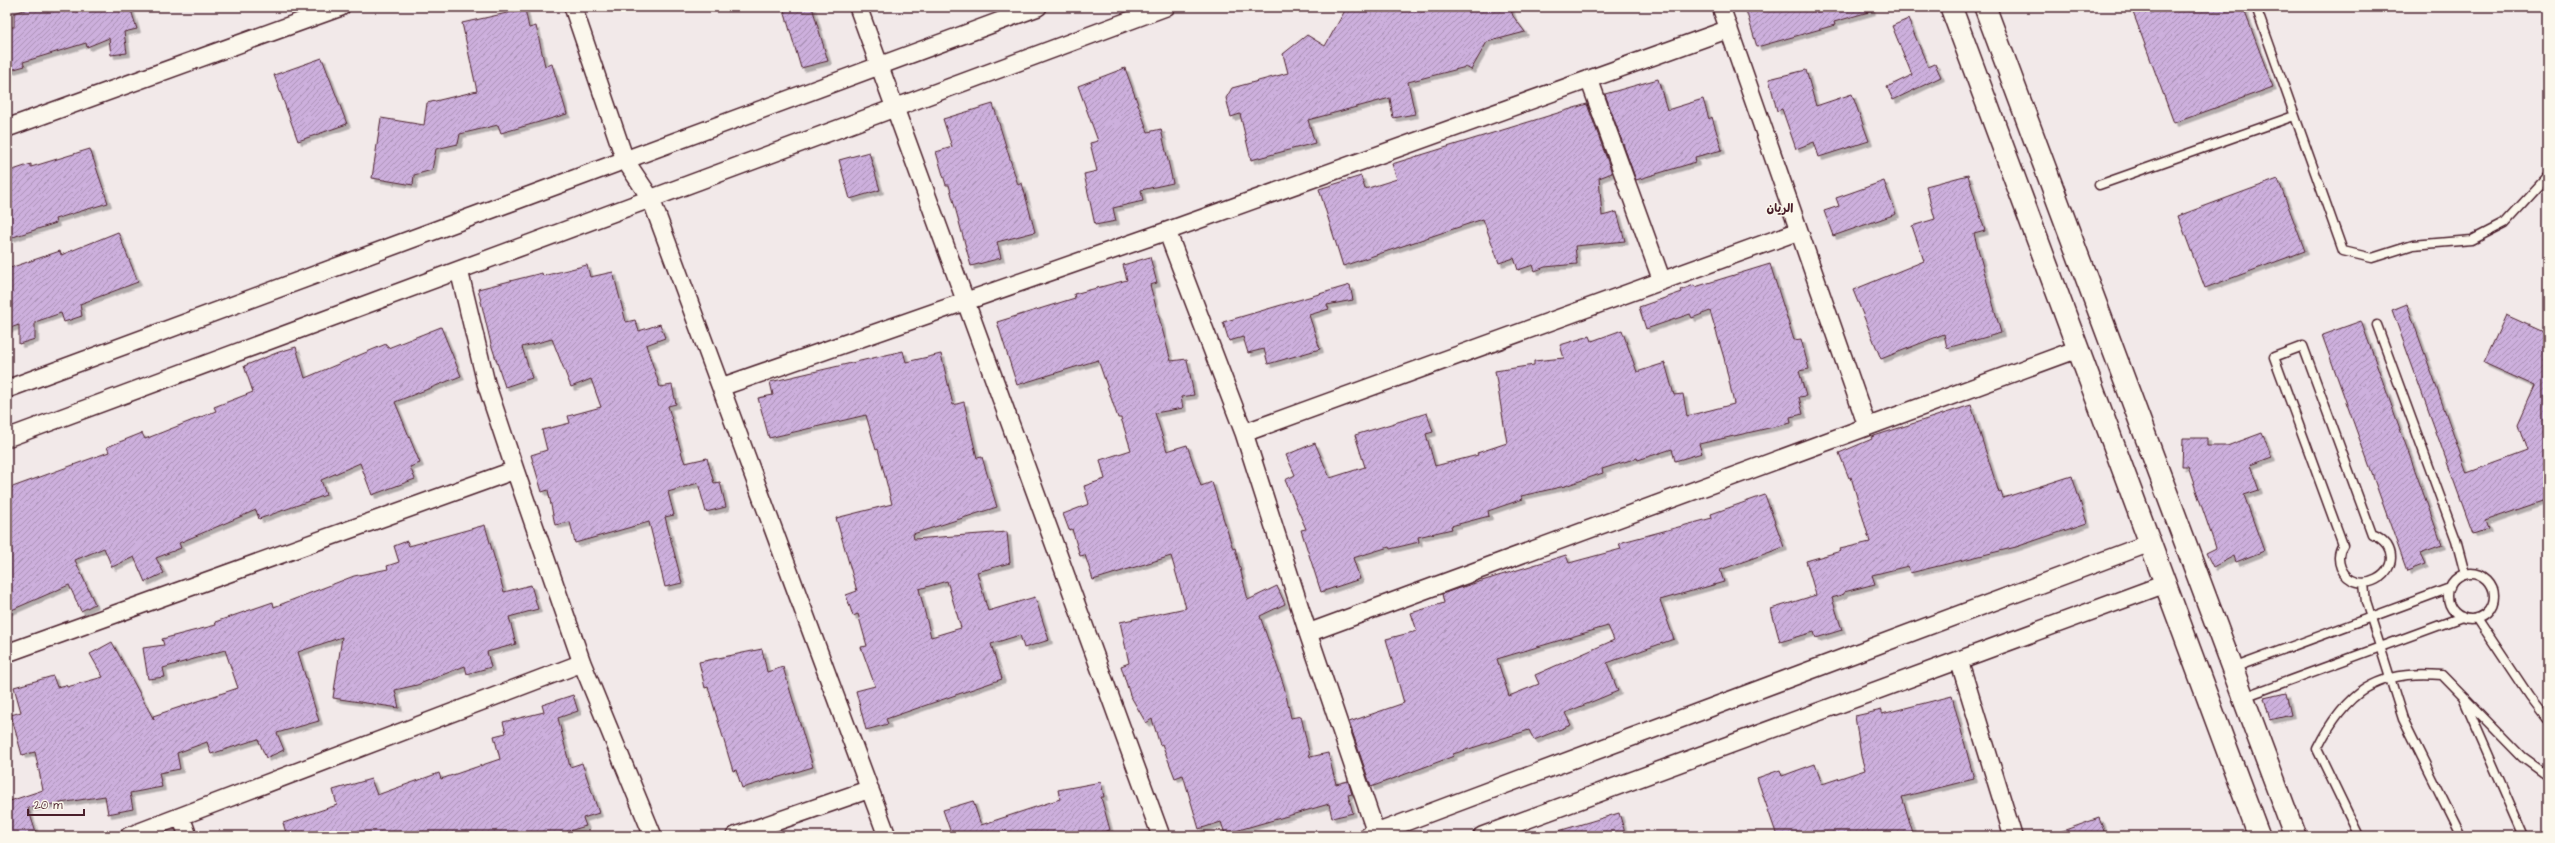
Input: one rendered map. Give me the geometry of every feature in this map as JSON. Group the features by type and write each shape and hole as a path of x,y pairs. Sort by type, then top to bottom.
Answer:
{"street":[{"path":"7,128 341,7"},
{"path":"573,7 625,160 651,199 887,836"},
{"path":"858,7 1162,836"},
{"path":"7,389 1038,7"},
{"path":"7,438 1166,7"},
{"path":"1721,7 1867,426"},
{"path":"1951,7 2259,836"},
{"path":"1985,7 2295,836"},
{"path":"721,387 1167,231 1729,30"},
{"path":"1589,79 1662,281"},
{"path":"1167,231 1244,433 1372,835 2150,543"},
{"path":"1244,433 1799,231"},
{"path":"459,270 486,383 515,470 582,663 653,836"},
{"path":"1308,632 2078,349"},
{"path":"7,653 515,470"},
{"path":"1482,836 2165,584"},
{"path":"1959,660 2013,836"},
{"path":"129,836 582,663"},
{"path":"735,836 870,789"},
{"path":"181,817 188,836"}],"lane":[{"path":"2256,7 2343,251 2372,258 2413,245 2472,240 2505,223 2548,176"},
{"path":"2099,185 2294,116"},
{"path":"2377,325 2456,540 2465,574"},
{"path":"2303,346 2372,534 2384,541 2389,549 2391,559 2385,573 2374,582 2364,584 2354,582 2346,576 2341,567 2339,557 2343,545 2274,357 2303,346"},
{"path":"2474,573 2483,576 2489,582 2493,590 2491,607 2477,618 2462,616 2453,610 2449,602 2450,588 2457,578 2465,574 2474,573"},
{"path":"2364,584 2371,617 2403,719 2461,836"},
{"path":"2232,668 2450,588"},
{"path":"2243,697 2462,616"},
{"path":"2477,618 2528,696 2548,721"},
{"path":"2359,836 2317,749 2338,711 2365,688 2390,678 2424,674 2442,675 2462,693 2522,757 2548,776"},
{"path":"2462,693 2524,836"}],"building":[{"path":"34,7 130,7 137,29 124,32 127,53 111,55 109,38 87,47 86,43 23,62 25,66 7,71 7,27 14,27 14,13"},
{"path":"783,7 812,7 828,61 801,68"},
{"path":"1347,7 1510,7 1513,16 1525,32 1487,42 1471,70 1466,67 1408,82 1415,114 1393,118 1390,98 1308,120 1315,143 1251,160 1240,114 1231,117 1226,98 1232,88 1288,73 1283,54 1307,35 1325,46"},
{"path":"1745,7 1871,7 1872,11 1834,22 1835,25 1757,47"},
{"path":"2131,7 2243,7 2273,87 2174,123"},
{"path":"525,9 529,28 536,26 545,66 552,64 567,114 501,133 498,125 460,134 458,144 436,149 432,170 414,175 413,185 372,178 381,118 424,125 427,103 477,91 462,23"},
{"path":"1908,19 1928,67 1935,64 1941,77 1893,100 1887,87 1912,75 1892,26"},
{"path":"322,58 347,124 298,141 274,75"},
{"path":"1125,68 1148,132 1161,129 1173,183 1141,190 1143,201 1113,208 1116,221 1095,225 1084,174 1097,171 1090,143 1098,141 1078,86"},
{"path":"1806,70 1816,106 1852,94 1869,141 1819,157 1814,142 1796,149 1782,109 1777,111 1769,79"},
{"path":"1658,79 1667,110 1703,99 1709,119 1712,117 1722,150 1695,157 1696,162 1636,180 1605,94"},
{"path":"993,104 1018,185 1022,183 1035,232 997,242 1001,258 971,266 949,185 946,185 936,152 952,147 943,119"},
{"path":"1587,104 1612,173 1599,178 1602,216 1617,212 1625,241 1575,246 1577,264 1545,267 1535,271 1533,265 1518,270 1514,258 1499,263 1483,219 1343,266 1319,189 1361,176 1365,189 1397,179 1392,164"},
{"path":"90,149 108,203 55,219 56,223 7,239 7,172 31,164 31,167"},
{"path":"869,152 880,190 850,199 839,160"},
{"path":"1968,175 1985,231 1974,234 2001,333 1947,348 1944,334 1881,359 1853,290 1924,261 1912,226 1935,219 1926,186"},
{"path":"2278,179 2305,251 2205,288 2178,216"},
{"path":"1884,181 1896,214 1833,236 1824,211 1839,206 1836,198"},
{"path":"118,232 138,282 80,304 82,316 64,322 61,313 35,322 35,339 19,344 19,325 7,329 7,269 60,251 61,255"},
{"path":"1150,257 1157,283 1150,285 1171,361 1187,359 1194,395 1181,397 1183,408 1155,413 1167,451 1187,445 1201,486 1212,482 1233,549 1235,548 1248,600 1277,586 1285,604 1260,616 1284,686 1291,718 1301,716 1310,757 1328,753 1336,784 1348,781 1352,794 1348,795 1353,813 1332,818 1329,804 1225,834 1221,822 1199,829 1183,775 1175,778 1162,744 1160,745 1152,719 1146,723 1130,695 1121,666 1129,663 1120,622 1186,608 1171,556 1093,580 1085,555 1080,556 1072,529 1069,530 1063,514 1089,504 1084,486 1105,479 1100,460 1131,450 1121,418 1118,418 1098,360 1017,385 997,322 1075,298 1074,294 1127,280 1123,265"},
{"path":"1770,264 1794,340 1801,339 1809,369 1799,371 1806,396 1799,397 1803,414 1790,417 1791,423 1699,444 1702,453 1675,461 1672,449 1638,460 1637,458 1602,469 1603,473 1565,486 1521,496 1523,499 1488,511 1489,516 1451,526 1452,529 1418,537 1419,542 1390,549 1389,547 1353,558 1360,579 1321,592 1301,530 1306,529 1285,480 1295,475 1286,455 1315,443 1330,478 1365,467 1355,435 1427,413 1433,432 1426,434 1435,466 1478,455 1477,453 1507,443 1495,371 1534,365 1534,361 1564,358 1560,345 1590,336 1592,341 1622,330 1637,372 1665,363 1674,395 1683,394 1687,416 1734,404 1724,358 1710,311 1692,318 1690,314 1646,329 1639,307 1682,292 1681,290 1694,285 1695,287"},
{"path":"587,265 590,277 613,272 626,322 635,320 639,331 660,324 665,338 646,345 660,387 672,385 676,404 668,406 683,458 685,463 707,458 714,483 720,482 726,507 706,512 698,483 668,492 674,515 665,517 682,583 665,587 649,522 575,543 570,522 555,525 548,490 542,492 531,455 547,450 542,430 570,423 568,416 601,407 591,379 571,387 552,339 522,347 532,378 505,387 491,344 478,289 542,273 543,276"},
{"path":"1350,285 1353,300 1327,305 1329,309 1309,315 1320,349 1268,364 1264,349 1248,353 1243,337 1229,341 1223,322"},
{"path":"2407,304 2467,473 2527,451 2518,424 2535,386 2484,363 2506,315 2548,334 2548,499 2485,521 2488,529 2473,534 2392,310"},
{"path":"2361,321 2442,545 2420,553 2425,564 2407,571 2322,335"},
{"path":"441,327 461,376 395,402 420,463 410,467 415,479 372,495 360,463 321,480 326,495 259,519 256,510 179,543 181,548 156,558 164,573 145,582 134,557 112,567 104,548 75,560 95,604 81,611 69,585 7,612 7,489 109,452 107,447 142,433 145,439 216,411 214,407 253,392 244,366 279,352 296,347 305,378 386,344 388,348"},
{"path":"903,351 906,362 941,354 953,405 964,402 977,458 982,457 997,507 913,534 914,539 1007,532 1010,563 977,572 988,611 1035,597 1049,640 1024,648 1020,635 991,644 1002,679 886,719 888,724 866,730 856,691 875,686 861,647 867,646 858,614 853,616 846,595 857,591 836,518 892,504 878,449 876,450 866,415 769,438 758,398 773,395 770,382","holes":["947,581 961,628 931,637 919,589"]},
{"path":"1971,405 1999,493 2001,492 2003,498 2072,476 2087,523 2016,547 1910,573 1908,566 1872,575 1875,584 1844,592 1844,594 1832,598 1842,630 1816,638 1814,632 1780,642 1771,609 1816,595 1806,561 1841,551 1840,549 1870,542 1851,477 1849,478 1839,453 1872,439 1871,437"},
{"path":"2262,433 2272,457 2250,465 2259,490 2244,495 2264,551 2236,562 2234,556 2213,567 2206,553 2216,548 2188,467 2182,467 2183,438 2207,438 2207,446 2227,446"},
{"path":"1765,495 1784,547 1720,570 1724,582 1660,600 1674,639 1607,663 1618,691 1565,713 1571,725 1534,740 1529,730 1453,754 1454,756 1371,787 1349,722 1404,703 1386,639 1417,631 1411,613 1444,603 1442,594 1456,589 1566,555 1569,563 1621,549 1619,543 1712,518 1711,514","holes":["1608,626 1614,640 1535,675 1539,684 1509,696 1497,659"]},
{"path":"485,525 504,592 531,585 538,609 509,617 516,644 487,652 491,667 467,674 465,666 417,685 395,690 399,708 333,698 342,637 298,652 319,721 277,733 284,750 266,758 258,739 211,754 207,742 177,753 180,769 159,773 162,787 130,793 133,809 108,814 105,796 28,808 37,836 7,836 7,802 43,790 35,752 22,755 11,715 21,712 14,687 53,676 57,687 66,685 67,687 103,677 90,654 112,642 154,720 153,716 238,688 225,650 163,668 165,677 148,679 143,648 164,645 162,639 216,625 215,622 273,602 274,607 354,576 388,569 387,566 399,562 394,546 407,541 409,546"},
{"path":"762,649 767,672 783,667 813,767 742,788 736,770 733,771 708,687 705,688 699,662"},
{"path":"2286,693 2291,715 2270,720 2264,698"},
{"path":"573,695 578,711 558,718 570,767 582,763 599,813 583,818 586,826 569,831 571,836 287,836 283,823 337,805 333,790 371,779 377,795 439,773 441,779 500,759 494,736 506,733 503,722 544,712 542,705"},
{"path":"1952,696 1974,779 1902,797 1914,836 1777,836 1757,778 1780,770 1782,776 1815,764 1822,784 1865,770 1861,756 1855,716 1882,710 1882,714"},
{"path":"1101,782 1104,797 1101,797 1110,830 1087,836 952,836 943,810 973,801 981,825 1060,799 1058,790"},
{"path":"1619,813 1626,836 1555,836 1555,832"},
{"path":"2099,818 2106,836 2054,836 2054,834"}],"district":[{"name":"الريان","path":"1780,208"}]}
